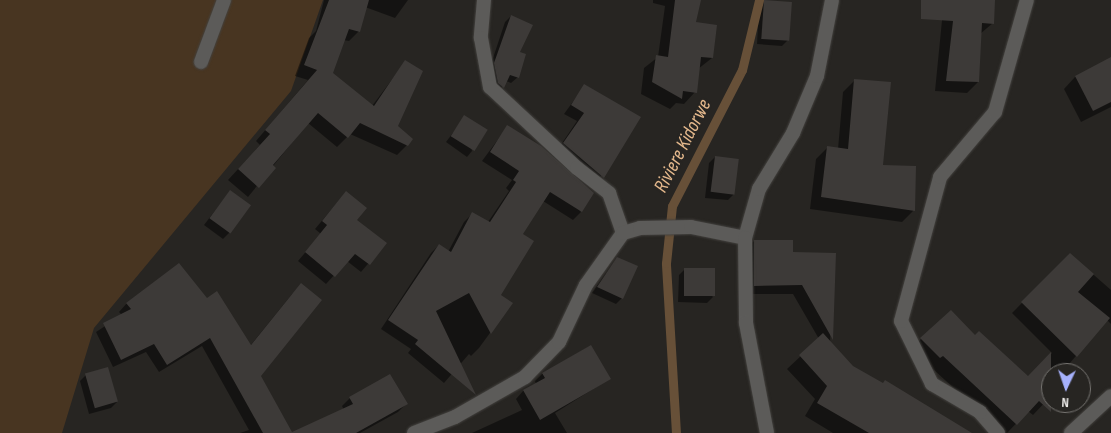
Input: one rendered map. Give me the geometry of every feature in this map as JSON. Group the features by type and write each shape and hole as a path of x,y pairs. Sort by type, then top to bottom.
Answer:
{"street":[{"path":"201,62 224,0"},
{"path":"484,0 481,38 490,87 577,168 609,193 623,233"},
{"path":"767,433 746,323 745,238 759,189 793,133 817,76 832,0"},
{"path":"998,433 980,412 932,384 901,321 940,176 995,112 1027,0"},
{"path":"414,433 455,417 525,377 558,342 586,285 623,233 640,228 691,227 745,238"},
{"path":"1071,433 1111,396"}],"shaded area":[{"path":"0,0 323,0 291,91 94,328 62,433 0,433"}],"building":[{"path":"329,0 369,0 360,32 349,29 333,73 374,106 405,60 423,71 398,126 413,139 408,146 360,123 348,138 318,113 273,165 276,168 259,188 238,169 270,134 265,130 317,70 304,65"},
{"path":"675,0 701,0 696,22 717,25 713,58 701,57 697,93 683,91 682,99 652,82 656,55 668,57"},
{"path":"764,0 792,2 789,41 761,39"},
{"path":"921,0 995,0 994,24 982,23 979,82 946,81 953,21 921,19"},
{"path":"511,15 533,25 520,52 526,54 519,78 510,75 504,88 498,83 494,63"},
{"path":"1111,57 1111,102 1093,111 1075,76"},
{"path":"854,79 891,82 883,165 916,166 915,211 821,197 827,146 848,149"},
{"path":"584,84 641,117 604,178 563,143 584,113 571,105"},
{"path":"464,115 488,130 474,151 451,136"},
{"path":"507,125 541,146 594,193 582,212 550,192 523,234 534,241 501,295 513,303 491,334 469,293 436,311 476,395 415,344 418,340 388,320 439,244 451,252 472,212 490,222 516,182 513,180 519,171 490,152"},
{"path":"715,156 739,159 734,195 711,192"},
{"path":"230,190 251,205 230,234 209,218"},
{"path":"346,191 367,208 357,220 387,243 370,265 355,254 335,277 305,252 327,225 322,221"},
{"path":"754,240 793,240 793,252 836,253 833,340 802,285 754,286"},
{"path":"1070,253 1094,274 1078,292 1110,318 1077,357 1021,302"},
{"path":"617,257 638,266 623,299 597,287"},
{"path":"179,263 207,298 217,291 251,345 301,283 322,300 261,376 292,432 353,404 349,397 390,374 408,404 356,433 263,433 210,338 167,365 154,344 121,360 103,323 131,309 126,303"},
{"path":"684,268 715,268 715,296 684,296"},
{"path":"951,310 975,335 979,331 1028,376 1051,352 1051,363 1041,363 1041,403 1039,401 1017,425 943,356 940,358 920,338"},
{"path":"823,333 853,366 883,383 885,380 972,433 869,433 817,403 827,386 799,355"},
{"path":"591,345 611,379 540,420 523,390 545,378 542,373"},
{"path":"108,367 118,402 95,408 85,374"}],"waterway":[{"name":"Riviere Kidorwe","path":"676,433 666,263 672,206 742,70 759,0"}]}
